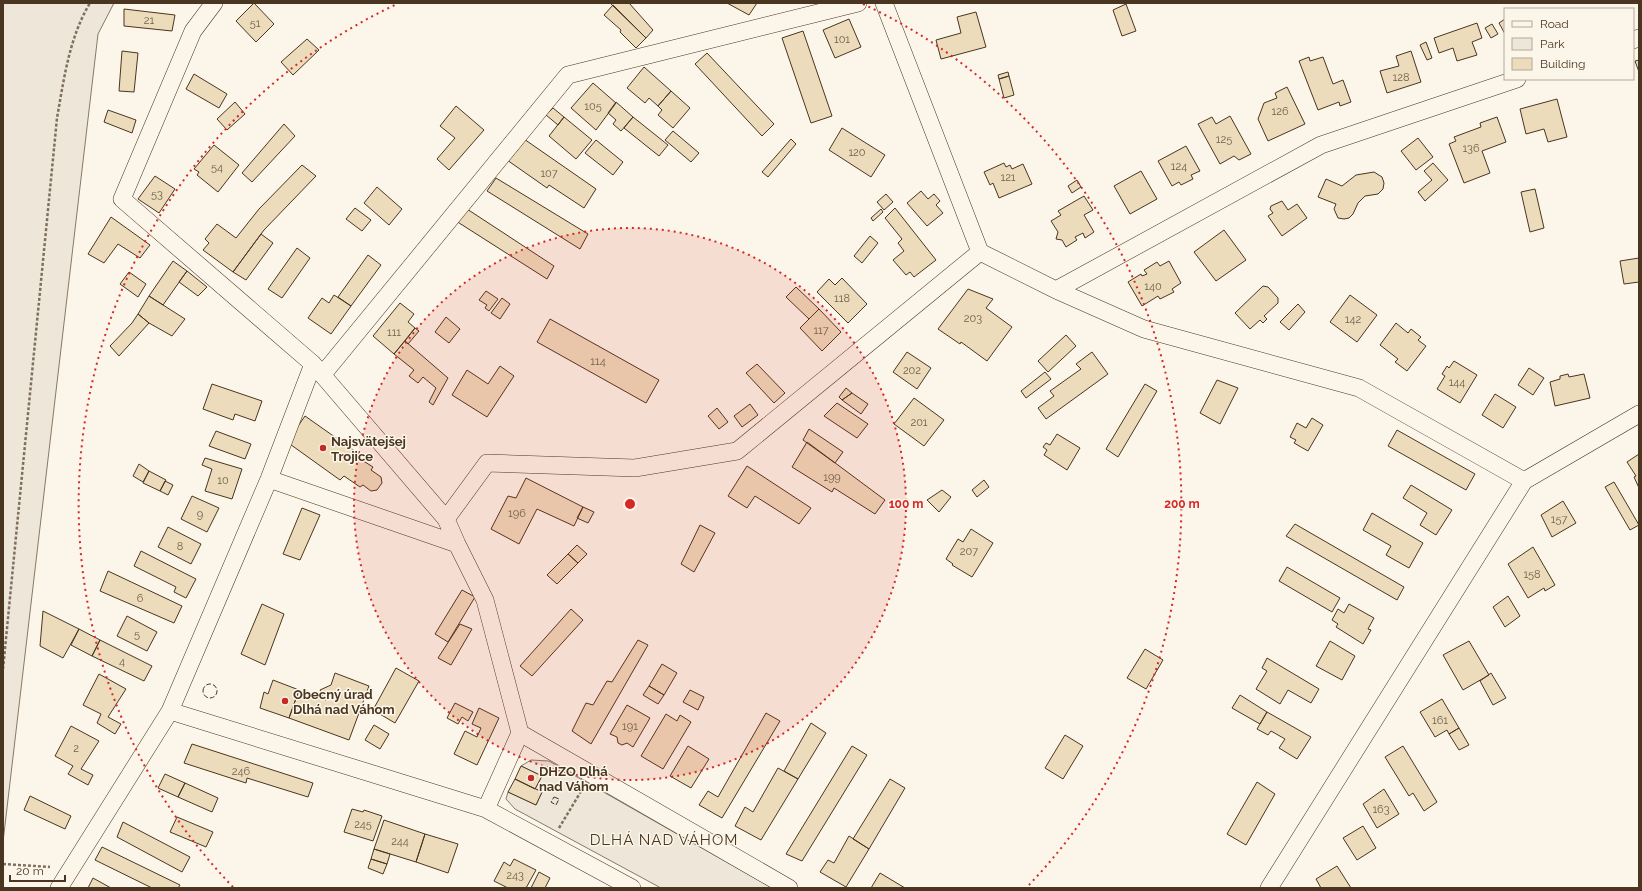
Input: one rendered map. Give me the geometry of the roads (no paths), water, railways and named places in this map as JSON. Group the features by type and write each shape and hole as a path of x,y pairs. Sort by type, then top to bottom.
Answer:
{"street":[{"path":"214,3 193,31 122,199 318,369 446,519 456,544 485,600 520,733 486,809"},
{"path":"59,888 170,710 318,369 568,75 858,3"},
{"path":"884,3 980,252 1056,290 1144,329 1359,388 1524,481"},
{"path":"1056,290 1321,145 1514,80"},
{"path":"446,519 487,463 635,468 737,451 980,252"},
{"path":"1269,888 1524,481 1639,414"},
{"path":"269,479 456,544"},
{"path":"170,710 486,809 632,888"},
{"path":"520,733 789,888"}],"place":[{"name":"Najsvätejšej Trojice","path":"323,448"},
{"name":"Obecný úrad Dlhá nad Váhom","path":"285,701"},
{"name":"DHZO Dlhá nad Váhom","path":"531,778"}],"district":[{"name":"DLHÁ NAD VÁHOM","path":"664,840"}]}
